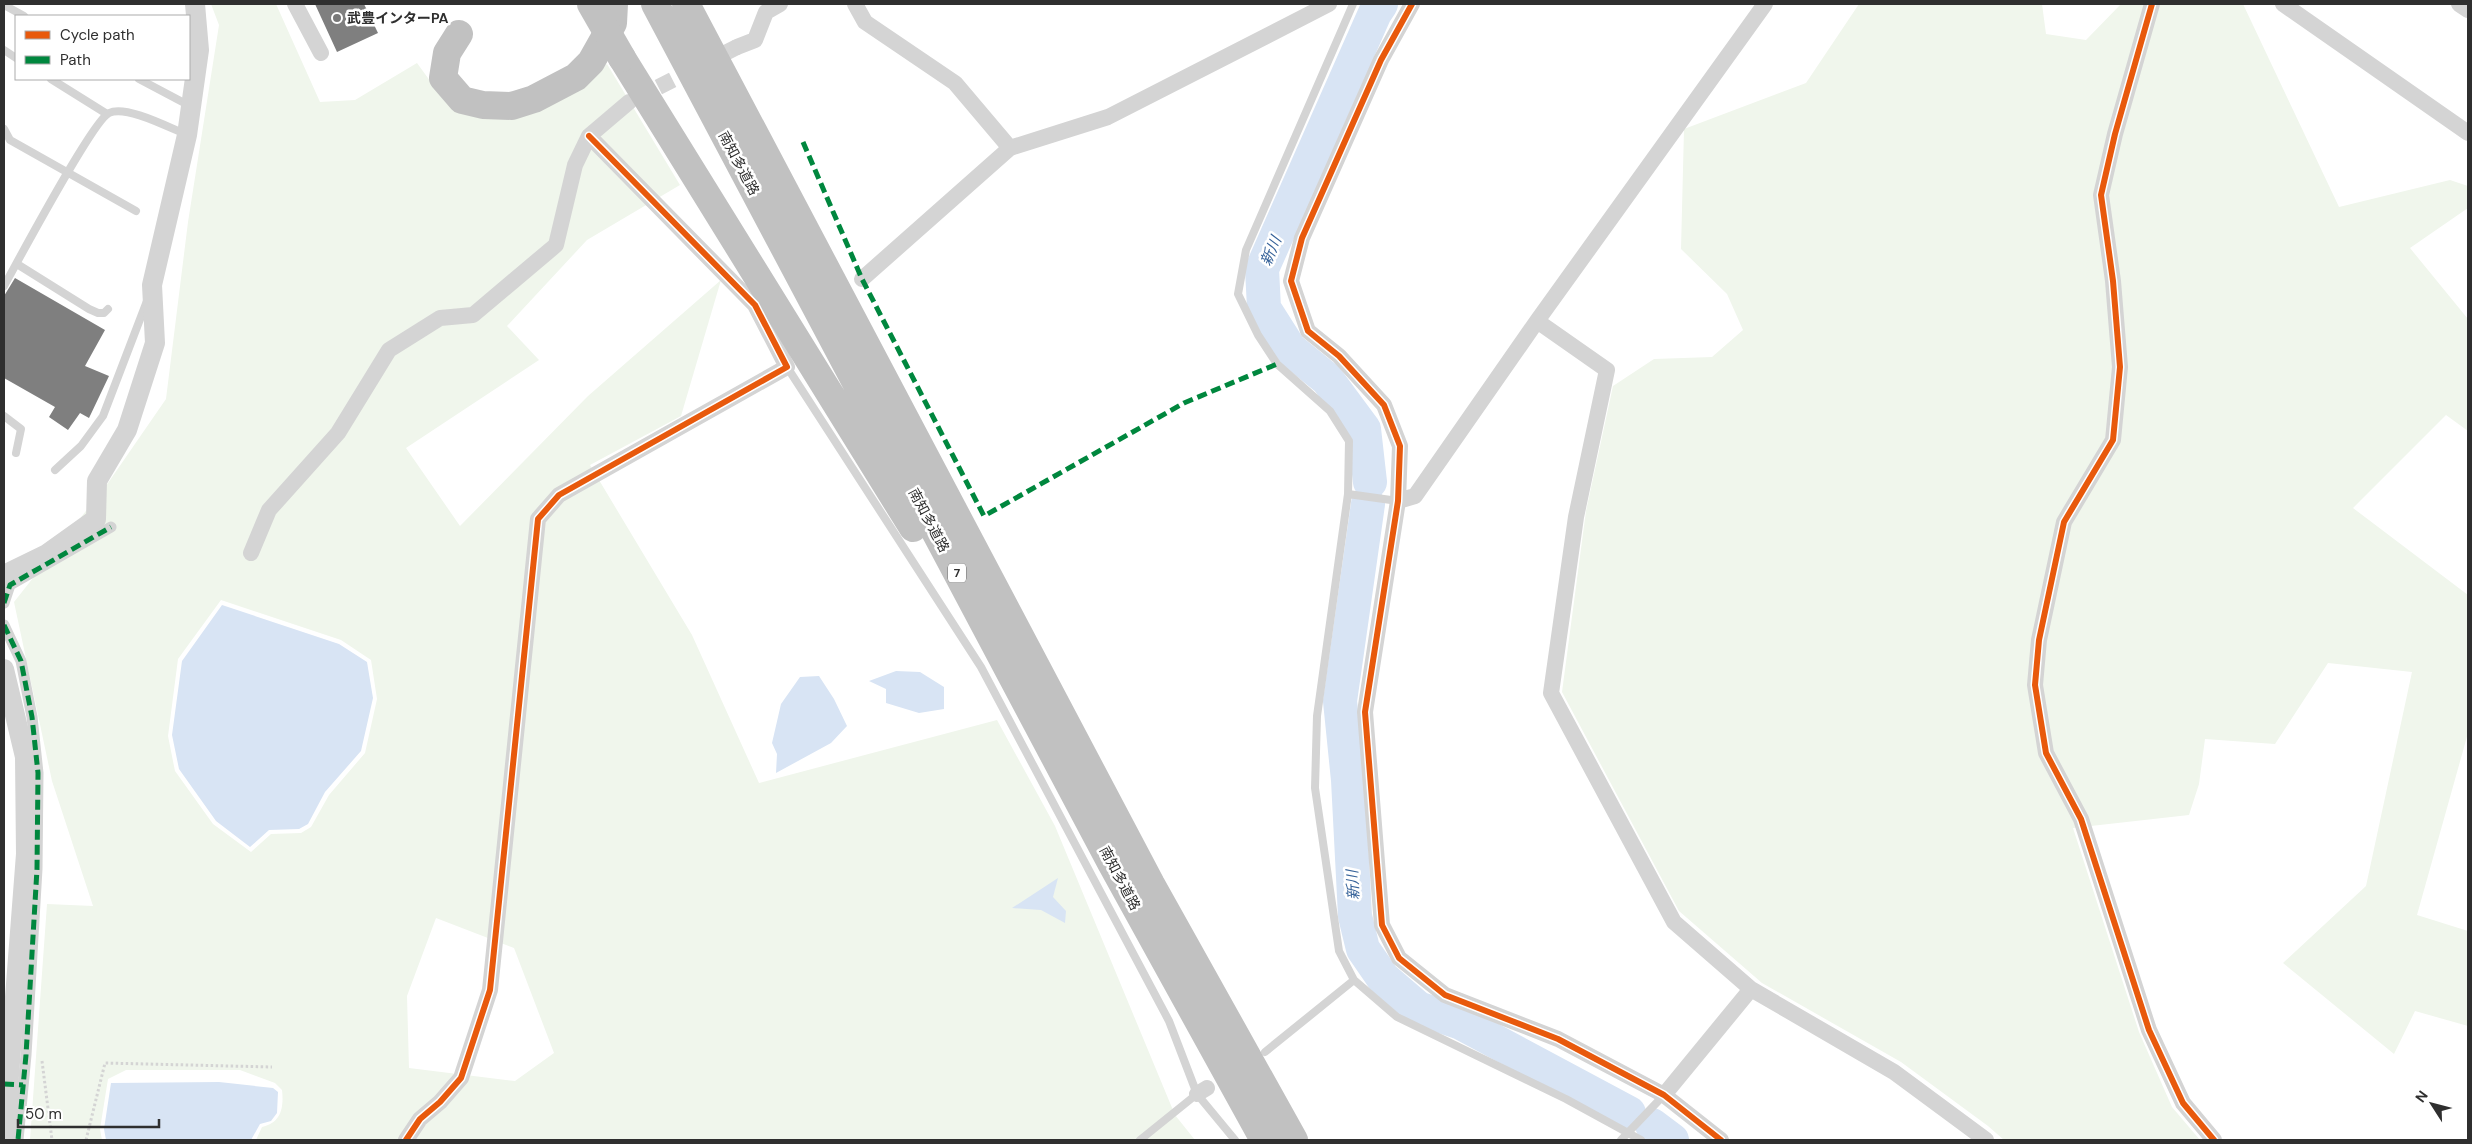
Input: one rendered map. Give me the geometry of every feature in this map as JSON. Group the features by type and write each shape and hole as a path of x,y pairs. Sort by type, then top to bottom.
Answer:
{"highway":[{"path":"591,4 622,58 928,552 975,626 991,635"},
{"path":"458,34 447,53 443,78 462,100 483,105 512,106 534,99 576,77 590,62 613,23 614,4"},
{"name":"南知多道路","path":"655,4 823,324 991,635 1111,863 1264,1140"},
{"name":"南知多道路","path":"686,4 1151,884 1294,1140"}],"street":[{"path":"4,575 48,554 96,519 97,481 127,430 155,343 152,285 187,135 199,50 195,4"},
{"path":"295,4 321,53"},
{"path":"737,47 755,40 766,12 780,4"},
{"path":"854,4 865,22 955,83 1010,148"},
{"path":"862,279 1010,148 1108,117 1328,4"},
{"path":"1412,4 1381,60 1302,238 1291,281 1308,331 1338,356 1384,405 1400,446 1398,500 1365,712 1382,925 1399,958 1446,995 1558,1039 1664,1095 1721,1140"},
{"path":"1398,500 1415,496 1537,321 1765,4"},
{"path":"2152,4 2115,134 2101,195 2114,281 2120,367 2113,440 2064,522 2039,640 2036,685 2046,753 2081,820 2149,1030 2183,1103 2214,1140"},
{"path":"2283,4 2468,133"},
{"path":"2459,4 2468,10"},
{"path":"251,553 268,510 338,433 389,350 440,318 473,315 556,244 575,165 590,136 629,102"},
{"path":"406,1140 420,1119 440,1102 461,1078 490,990 538,519 559,495 787,367 755,305 590,136"},
{"path":"1537,321 1607,370 1576,517 1551,693 1674,922 1751,989 1894,1072 1986,1140"},
{"path":"4,601 10,585 112,527"},
{"path":"4,625 21,661 32,717 38,773 37,869 26,1055 12,1085 18,1140"},
{"path":"4,669 25,757 26,854 12,1085 4,1140"},
{"path":"1664,1095 1751,989"}],"lane":[{"path":"1353,4 1246,250 1238,294 1258,335 1277,364 1330,410 1349,441 1348,494 1317,716 1315,788 1339,951 1354,980 1397,1017 1566,1099 1642,1140"},
{"path":"4,5 22,15"},
{"path":"4,50 15,57"},
{"path":"53,80 107,114"},
{"path":"141,80 191,107"},
{"path":"4,286 68,173 99,123 107,114 116,111 138,115 187,135"},
{"path":"4,129 10,140 136,211"},
{"path":"16,264 89,309 98,313 104,313 108,309"},
{"path":"55,470 81,446 103,416 152,285"},
{"path":"787,367 981,667 1169,1021 1202,1091 1235,1140"},
{"path":"4,416 21,429 16,453"},
{"path":"1348,494 1398,500"},
{"path":"1265,1052 1354,980"},
{"path":"1140,1140 1202,1091"},
{"path":"1621,1140 1630,1133 1664,1095"}],"path":[{"path":"26,1055 42,1059 52,1140"},
{"path":"86,1140 105,1063 272,1067"}],"shaded area":[{"path":"211,4 276,4 320,102 355,100 417,63 444,100 562,99 607,64 680,185 587,240 507,326 539,360 406,448 460,526 588,396 721,280 681,416 590,465 692,635 759,783 997,720 1055,826 1175,1115 1195,1140 256,1140 262,1127 273,1122 282,1109 282,1090 275,1083 240,1070 126,1070 108,1079 100,1129 102,1140 30,1140 47,904 93,906 52,781 14,602 108,483 166,399 188,222 219,25","holes":["221,600 341,640 371,660 377,699 365,753 329,795 311,827 301,833 271,834 251,852 213,824 175,771 168,736 178,659","436,918 514,948 554,1053 515,1081 409,1068 407,996"]},
{"path":"1859,4 2042,4 2046,34 2086,40 2121,4 2243,4 2339,207 2450,180 2468,186 2468,208 2410,248 2468,319 2468,431 2446,415 2353,508 2468,595 2468,733 2417,915 2468,931 2468,1026 2415,1011 2394,1054 2283,963 2366,886 2412,672 2328,663 2275,744 2205,739 2199,784 2189,815 2073,828 2139,1032 2172,1107 2200,1140 2004,1140 1988,1126 1901,1062 1762,983 1679,911 1562,692 1586,511 1613,386 1654,359 1712,357 1743,330 1727,294 1681,249 1684,129 1806,83"}],"water":[{"path":"222,605 339,644 367,662 373,698 361,751 325,792 308,824 299,829 269,830 250,847 216,821 179,769 172,735 182,661"},
{"path":"896,671 920,672 944,687 944,709 919,713 886,703 886,689 869,681"},
{"path":"819,676 834,699 847,726 831,743 776,773 777,754 772,743 781,704 800,677"},
{"path":"1058,878 1053,897 1066,911 1065,923 1041,910 1012,908"},
{"path":"219,1082 273,1088 278,1092 277,1113 271,1121 260,1124 251,1140 106,1140 104,1129 111,1083"}],"building":[{"path":"315,4 364,4 378,33 337,52"},
{"path":"15,278 105,330 85,366 109,376 89,418 80,413 68,430 49,417 55,407 4,378 4,296"}],"waterway":[{"name":"新川","path":"1370,482 1364,429 1327,379 1290,349 1264,308 1262,269 1375,13 1381,4"},
{"name":"新川","path":"1368,504 1340,701 1348,780 1355,916 1363,949 1383,978 1418,1008 1461,1023 1629,1113"},
{"name":"新川","path":"1652,1125 1672,1140"}],"tunnel":[{"path":"637,98 737,47"}],"marked path":[{"path":"803,142 862,279 984,516 1184,403 1277,364"},
{"path":"4,603 10,585 111,527"},
{"path":"4,625 21,661 32,717 38,773 37,869 26,1055 18,1140"},
{"path":"4,1084 23,1085"}],"cycle path":[{"path":"1412,4 1381,60 1302,238 1291,281 1308,331 1339,356 1384,405 1400,446 1398,501 1365,712 1382,925 1399,958 1445,995 1558,1039 1664,1095 1721,1140"},
{"path":"2152,4 2115,134 2101,195 2113,281 2120,367 2113,440 2064,522 2039,640 2035,685 2046,753 2081,819 2149,1030 2183,1103 2214,1140"},
{"path":"406,1140 420,1119 440,1102 461,1078 490,990 538,519 559,495 787,367 755,305 589,136"}],"place":[{"name":"武豊インターPA","path":"337,18"}]}
